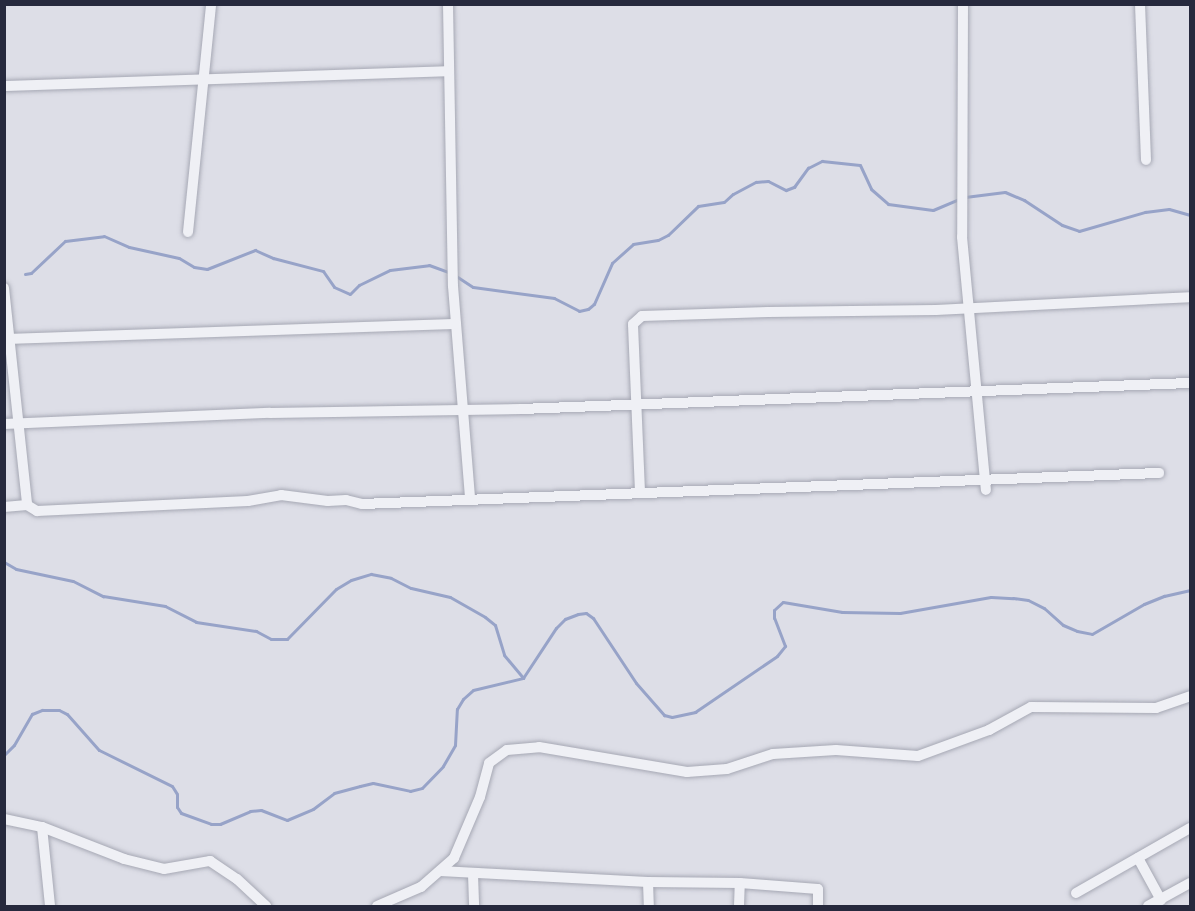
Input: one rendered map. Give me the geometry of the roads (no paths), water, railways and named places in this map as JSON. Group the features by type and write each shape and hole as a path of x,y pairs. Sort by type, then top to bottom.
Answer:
{"street":[{"path":"188,232 212,4"},
{"path":"448,4 456,324 461,410 470,499"},
{"path":"963,4 962,237 986,484"},
{"path":"1140,4 1146,160"},
{"path":"4,86 449,71"},
{"path":"4,288 7,339 27,505"},
{"path":"640,492 633,324 642,316 969,308 1191,297"},
{"path":"7,339 456,324"},
{"path":"4,424 270,413 637,404 1191,383"},
{"path":"4,507 27,505 37,511 248,501 281,495 362,504 640,492 986,484 1158,473"},
{"path":"377,906 421,886 454,858 480,797 489,764 507,750 539,747 687,772 727,769 773,754 836,750 918,756 989,730 1031,707 1156,708 1191,696"},
{"path":"4,819 42,827 124,859 164,869 210,861 237,879 266,906"},
{"path":"42,827 50,906"},
{"path":"1076,893 1191,828"},
{"path":"1138,858 1166,901"},
{"path":"440,871 818,889 818,906"},
{"path":"473,874 474,906"},
{"path":"648,882 649,906"},
{"path":"740,884 740,906"},
{"path":"1148,906 1166,901 1191,884"}],"waterway":[{"path":"456,276 473,287 554,298 579,311 588,309 594,304 612,263 633,244 658,240 668,235 698,206 724,202 733,194 756,182 768,181 786,190 794,187 808,168 822,161 860,165 871,189 888,204 933,210 959,199"},
{"path":"965,197 1005,192 1024,200 1062,225 1079,231 1145,212 1169,209 1190,215"},
{"path":"25,274 31,273 65,241 104,236 129,247 179,258 194,267 207,269 255,250 273,258 323,271 334,287 350,294 359,285 390,270 429,265 451,273"},
{"path":"4,562 16,569 73,581 103,596 165,606 196,622 256,631 271,639 287,639 336,589 351,580 371,574 391,578 411,588 450,597 485,617 495,625 504,655 523,678"},
{"path":"4,755 14,745 32,714 42,710 59,710 67,714 99,750 172,786 177,794 177,807 181,813 211,824 220,824 250,811 261,810 287,820 313,809 334,793 360,786 373,783 410,791 422,788 443,766 455,745 457,709 463,699 473,690 523,678 556,628 565,619 578,614 586,613 593,618 636,683 664,715 672,717 695,712 777,656 785,646 774,618 774,610 783,602 842,612 900,613 991,597 1013,598 1028,600 1044,608 1063,625 1092,634 1144,604 1164,596 1190,590"}]}
